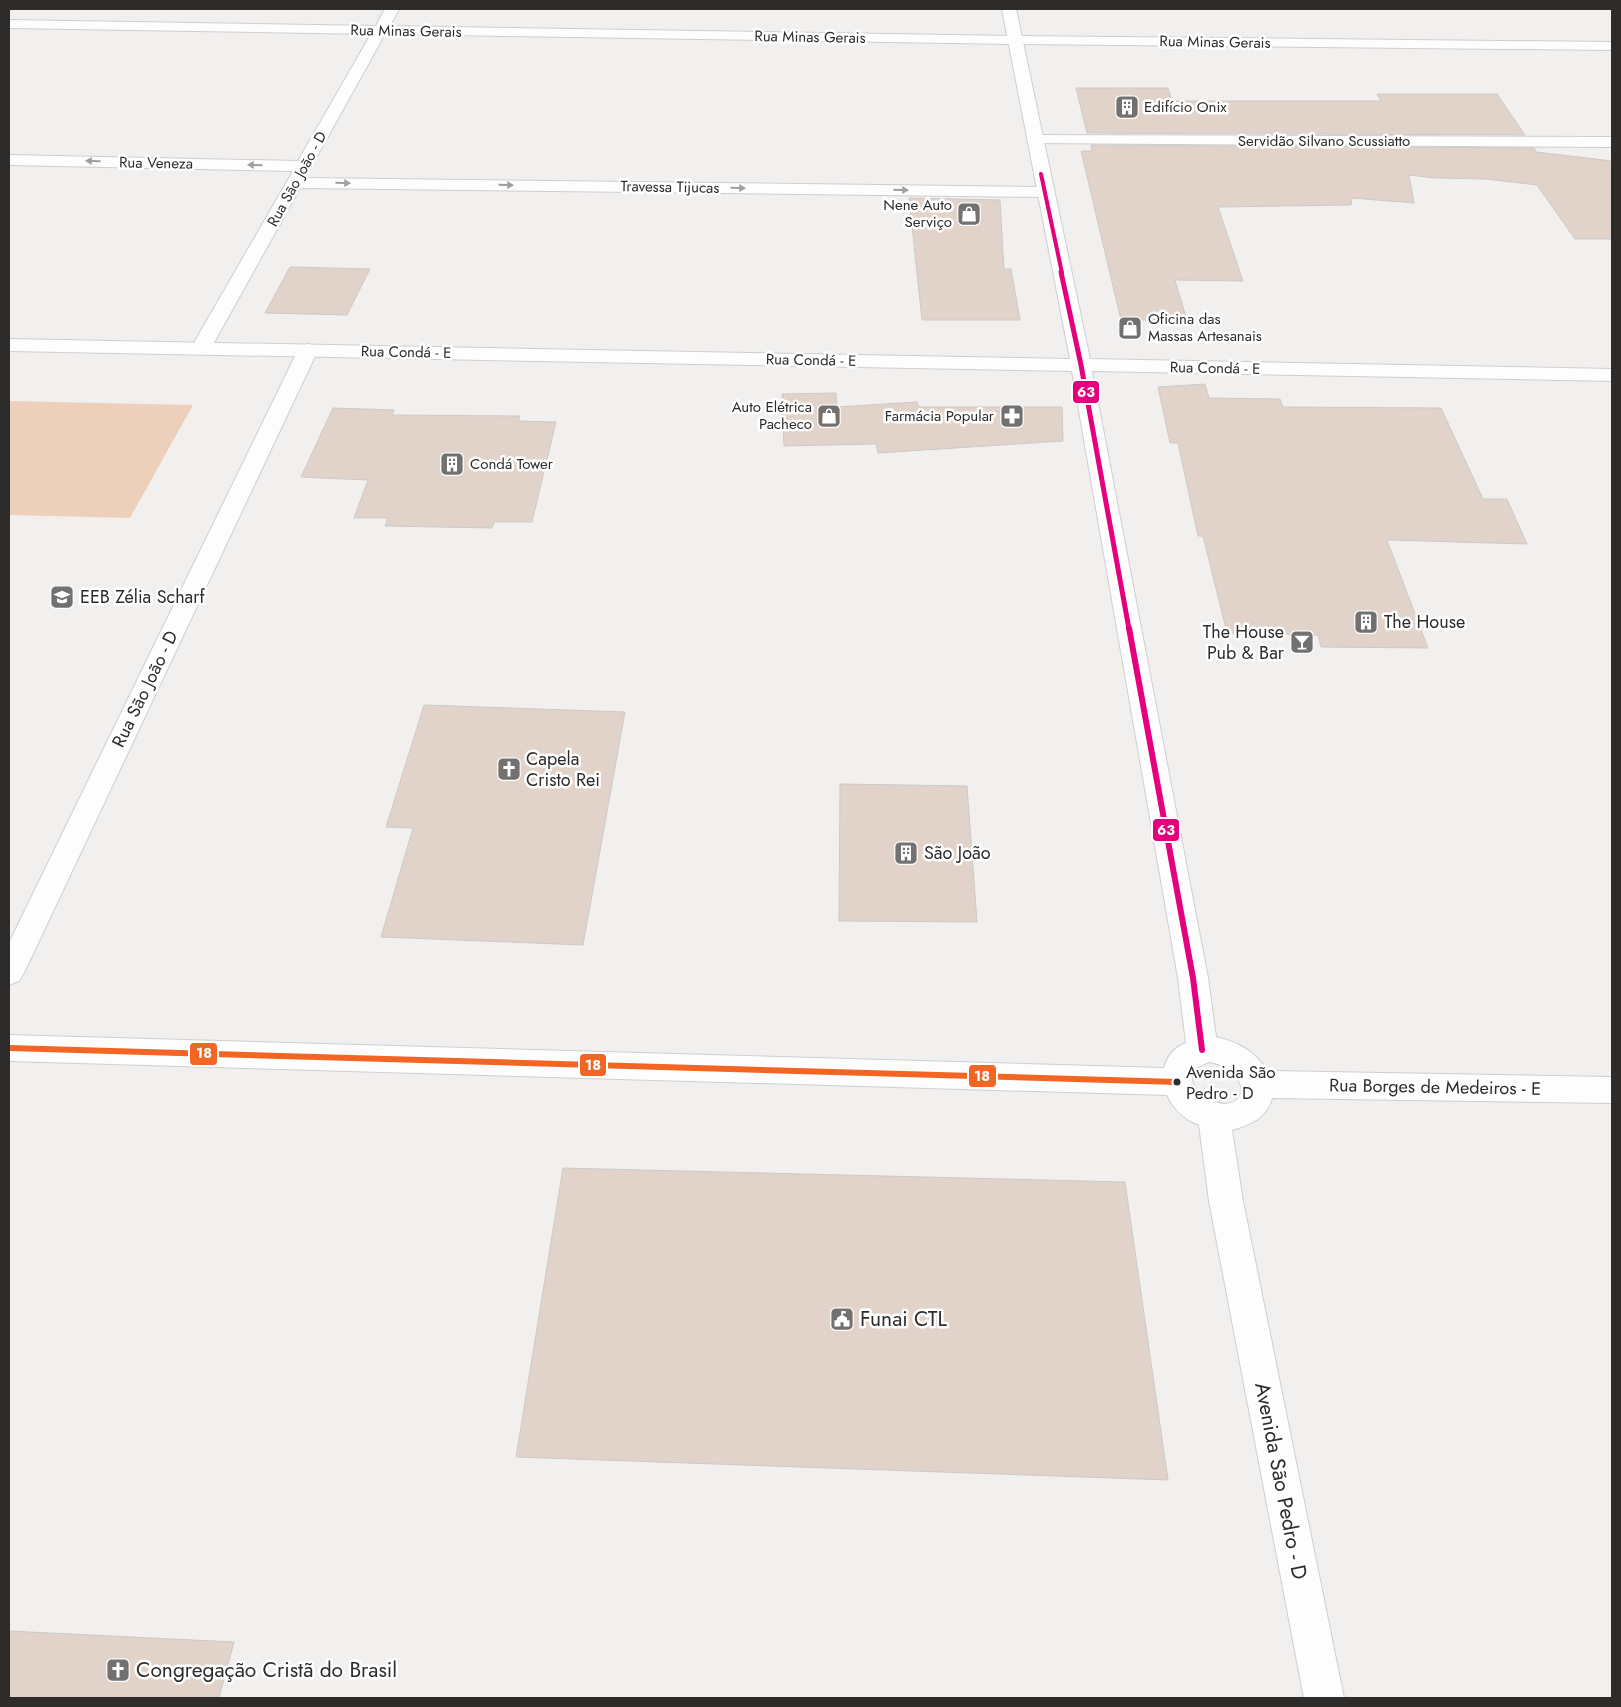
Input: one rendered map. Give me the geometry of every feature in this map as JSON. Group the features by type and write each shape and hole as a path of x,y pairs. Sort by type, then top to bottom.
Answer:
{"street":[{"name":"Rua São João - D","path":"201,348 392,9"},
{"path":"1009,9 1080,365 1193,978 1202,1050"},
{"name":"Rua Minas Gerais","path":"9,24 1014,40 1612,46"},
{"name":"Servidão Silvano Scussiatto","path":"1035,140 1612,142"},
{"name":"Rua Veneza","path":"9,160 304,166"},
{"name":"Travessa Tijucas","path":"295,183 1045,192"},
{"name":"Rua Condá - E","path":"9,345 1612,375"},
{"name":"Rua São João - D","path":"9,974 308,350"},
{"path":"9,1048 1177,1082"},
{"path":"1202,1050 1220,1050 1236,1056 1250,1069 1257,1084 1257,1093 1254,1101 1242,1113 1224,1118 1214,1116 1200,1111 1189,1104 1181,1094 1177,1082 1179,1065 1184,1058 1202,1050"},
{"name":"Rua Borges de Medeiros - E","path":"1257,1084 1612,1090"},
{"name":"Avenida São Pedro - D","path":"1214,1116 1226,1201 1324,1698"}],"shaded area":[{"path":"9,401 193,405 130,518 9,515"}],"building":[{"path":"1076,88 1168,88 1172,101 1381,101 1377,94 1497,94 1525,135 1087,133"},
{"path":"1091,145 1534,148 1536,152 1612,161 1612,239 1575,239 1537,185 1486,179 1435,178 1409,175 1414,203 1352,198 1351,205 1218,207 1243,281 1175,280 1187,320 1121,320 1081,151 1092,151"},
{"path":"909,198 1000,200 1004,269 1011,269 1020,320 922,320"},
{"path":"290,267 370,269 347,315 265,313"},
{"path":"1205,384 1209,398 1280,399 1283,407 1441,408 1483,499 1507,499 1527,544 1387,540 1428,648 1321,647 1318,635 1227,633 1203,536 1198,536 1178,443 1170,443 1158,387"},
{"path":"836,393 837,407 917,402 919,407 1062,407 1063,441 878,453 876,444 784,446 782,394"},
{"name":"Condá Tower","path":"333,408 394,410 392,415 520,416 518,421 556,422 532,522 494,522 492,528 385,526 388,518 354,518 368,480 301,477"},
{"name":"Capela Cristo Rei","path":"424,705 625,712 583,945 381,937 413,828 386,827"},
{"name":"São João","path":"840,784 967,786 977,922 839,921"},
{"name":"Funai CTL","path":"563,1168 1125,1182 1168,1480 516,1457"},
{"name":"Congregação Cristã do Brasil","path":"9,1631 234,1642 219,1698 9,1698"}],"transit line":[{"name":"63","path":"1041,174 1081,365 1193,978 1202,1050"},
{"name":"18","path":"9,1048 1177,1082"}],"place":[{"name":"Edifício Onix","path":"1127,107"},
{"name":"Nene Auto Serviço","path":"969,214"},
{"name":"Oficina das Massas Artesanais","path":"1130,328"},
{"name":"Auto Elétrica Pacheco","path":"829,416"},
{"name":"Farmácia Popular","path":"1012,416"},
{"name":"Condá Tower","path":"452,464"},
{"name":"EEB Zélia Scharf","path":"62,597"},
{"name":"The House","path":"1366,622"},
{"name":"The House Pub & Bar","path":"1302,642"},
{"name":"Capela Cristo Rei","path":"509,769"},
{"name":"São João","path":"906,853"},
{"name":"Avenida São Pedro - D","path":"1177,1082"},
{"name":"Funai CTL","path":"842,1319"},
{"name":"Congregação Cristã do Brasil","path":"118,1670"}]}
